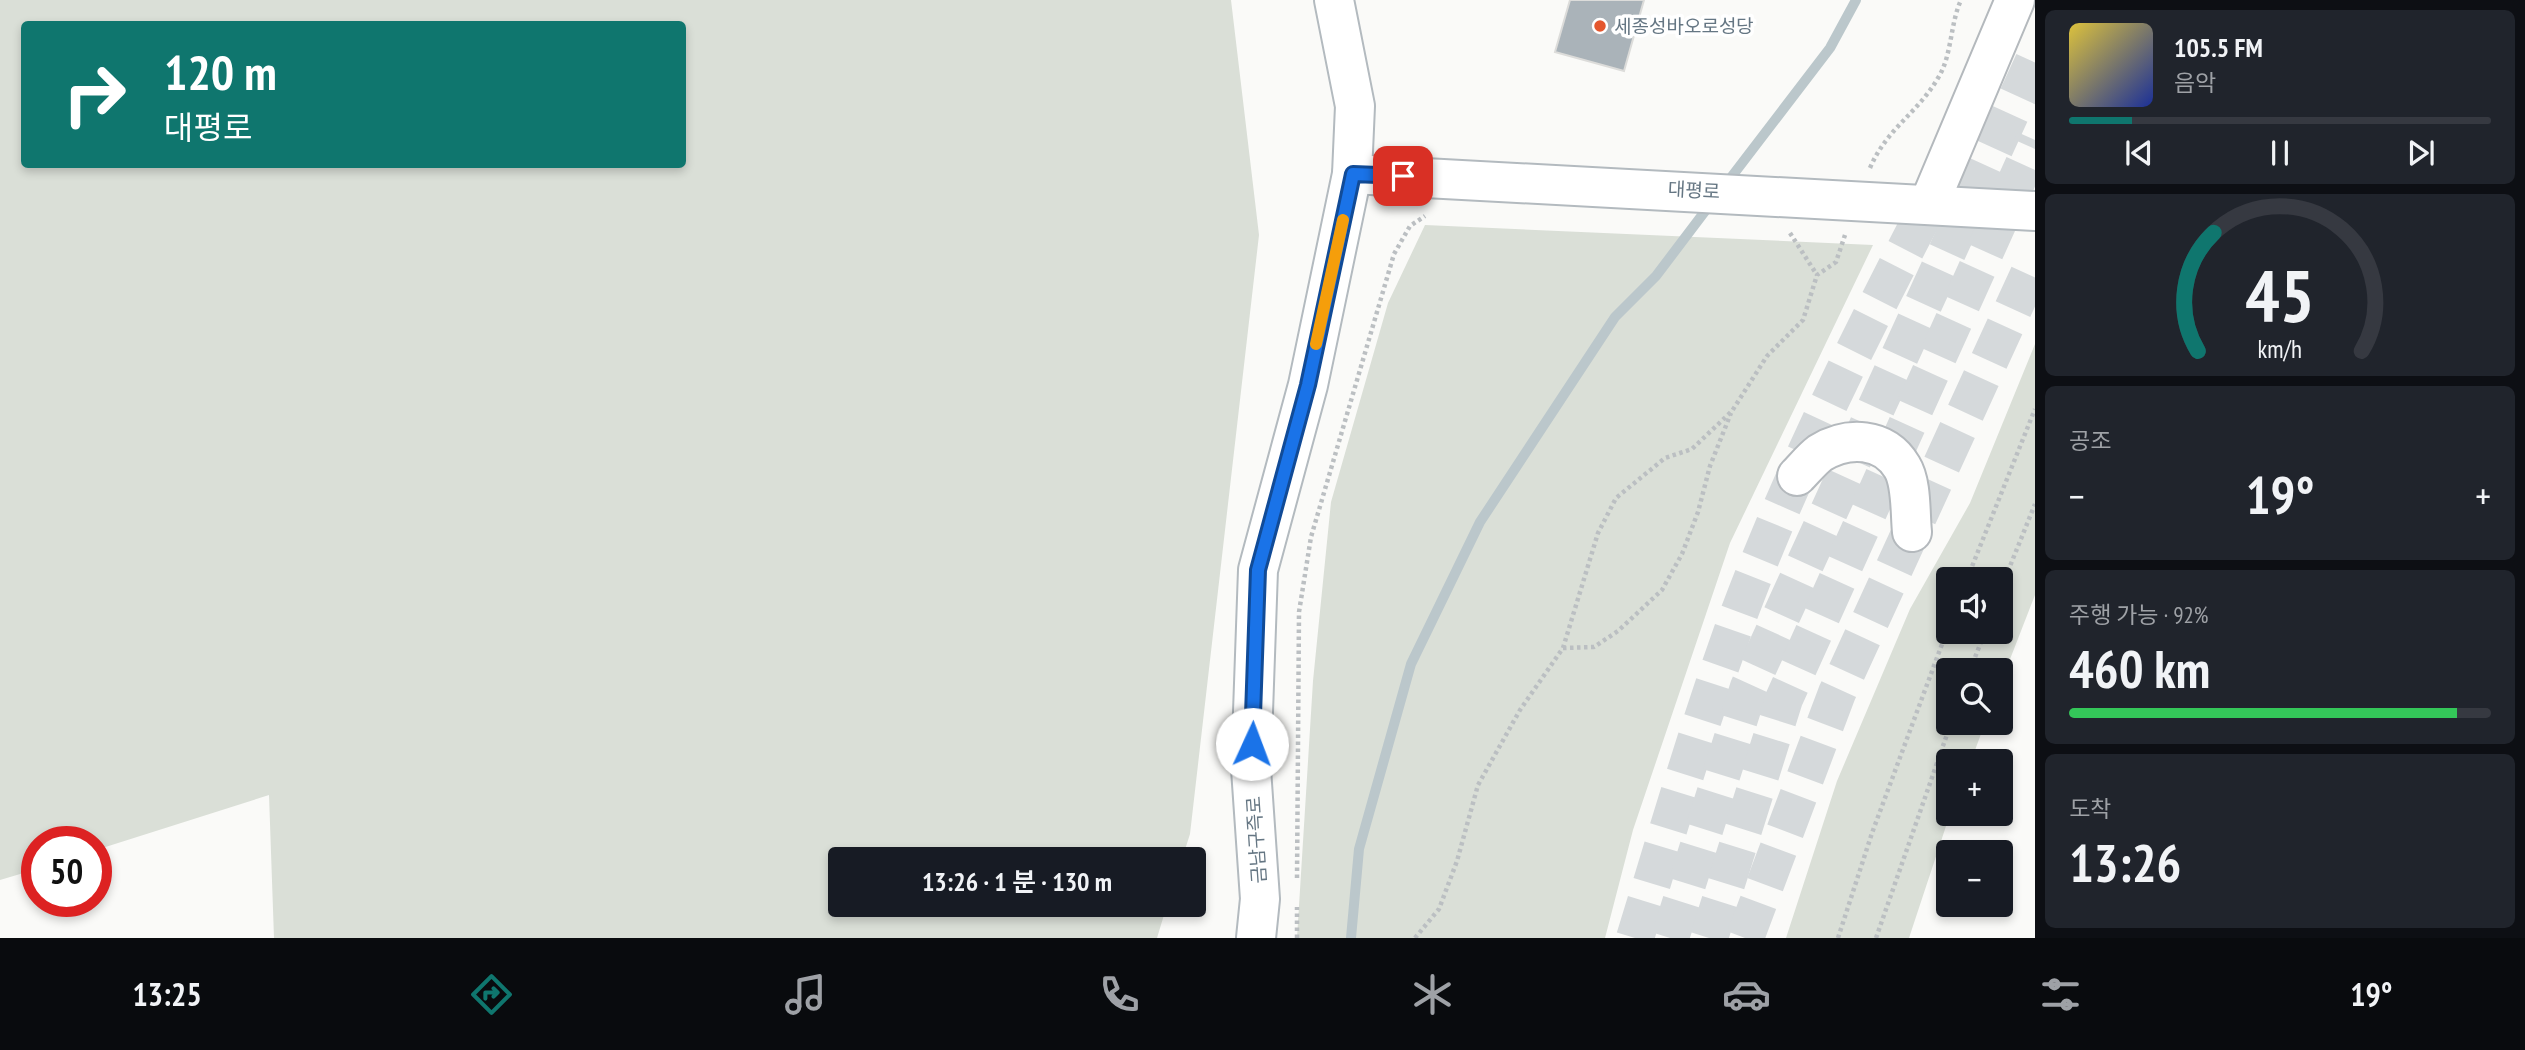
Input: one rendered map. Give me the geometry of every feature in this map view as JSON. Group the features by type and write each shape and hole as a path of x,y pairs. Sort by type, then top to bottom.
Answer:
{"main road":[{"name":"금남구즉로","path":"1256,938 1259,899 1251,769 1258,570 1308,385 1353,174 1355,106 1334,0"},
{"path":"1929,204 2015,0"},
{"name":"대평로","path":"1353,174 1607,185 2035,211"},
{"path":"1797,476 1819,454 1842,442 1868,442 1887,450 1903,468 1912,531"}],"path":[{"path":"1880,144 1921,104 1941,75 1961,0"},
{"path":"1297,892 1299,612 1311,537 1394,254 1410,226 1423,215 1436,216"},
{"path":"1788,231 1817,275"},
{"path":"1563,648 1594,647 1618,631 1662,590 1682,554 1710,466 1732,411 1767,356 1803,320 1817,275 1836,262"},
{"path":"1972,567 2035,409"},
{"path":"1415,938 1439,909 1457,861 1478,785 1521,710 1563,648 1598,533 1616,498 1665,458 1692,449 1732,411"},
{"path":"2010,567 2035,504"},
{"path":"1838,938 1872,832 1942,644"},
{"path":"1876,938 1947,735"},
{"path":"1297,904 1297,938"}],"shaded area":[{"path":"0,0 1231,0 1259,235 1190,834 1186,847 828,847 828,917 1163,917 1157,938 274,938 269,795 112,845 112,826 21,826 21,874 0,880"},
{"path":"1425,225 1873,245 1730,543 1633,830 1605,938 1297,938 1313,681 1331,502 1388,303"},
{"path":"2035,344 2035,595 2010,658 1936,658 1936,735 1981,735 1975,749 1936,749 1936,826 1946,826 1941,840 1936,840 1936,856 1909,938 1786,938 1837,781 1910,609 1970,503"}],"building":[{"name":"세종성바오로성당","path":"1570,0 1644,0 1624,71 1555,52"}],"waterway":[{"path":"1726,184 1830,48 1856,0"},
{"path":"1351,938 1359,849 1411,664 1480,522 1615,317 1656,276 1712,202"}],"tunnel":[{"path":"1670,938 1749,687 2035,59"},
{"path":"1709,938 1784,699 2035,140"},
{"path":"1635,938 1710,698 1758,566 1827,408 1929,204"},
{"path":"1745,938 1837,693 2035,261"}],"slow traffic":[{"path":"1316,344 1343,220"}],"place":[{"name":"세종성바오로성당","path":"1600,26"}],"route":[{"path":"1252,744 1258,570 1308,385 1353,174 1403,176"}]}
